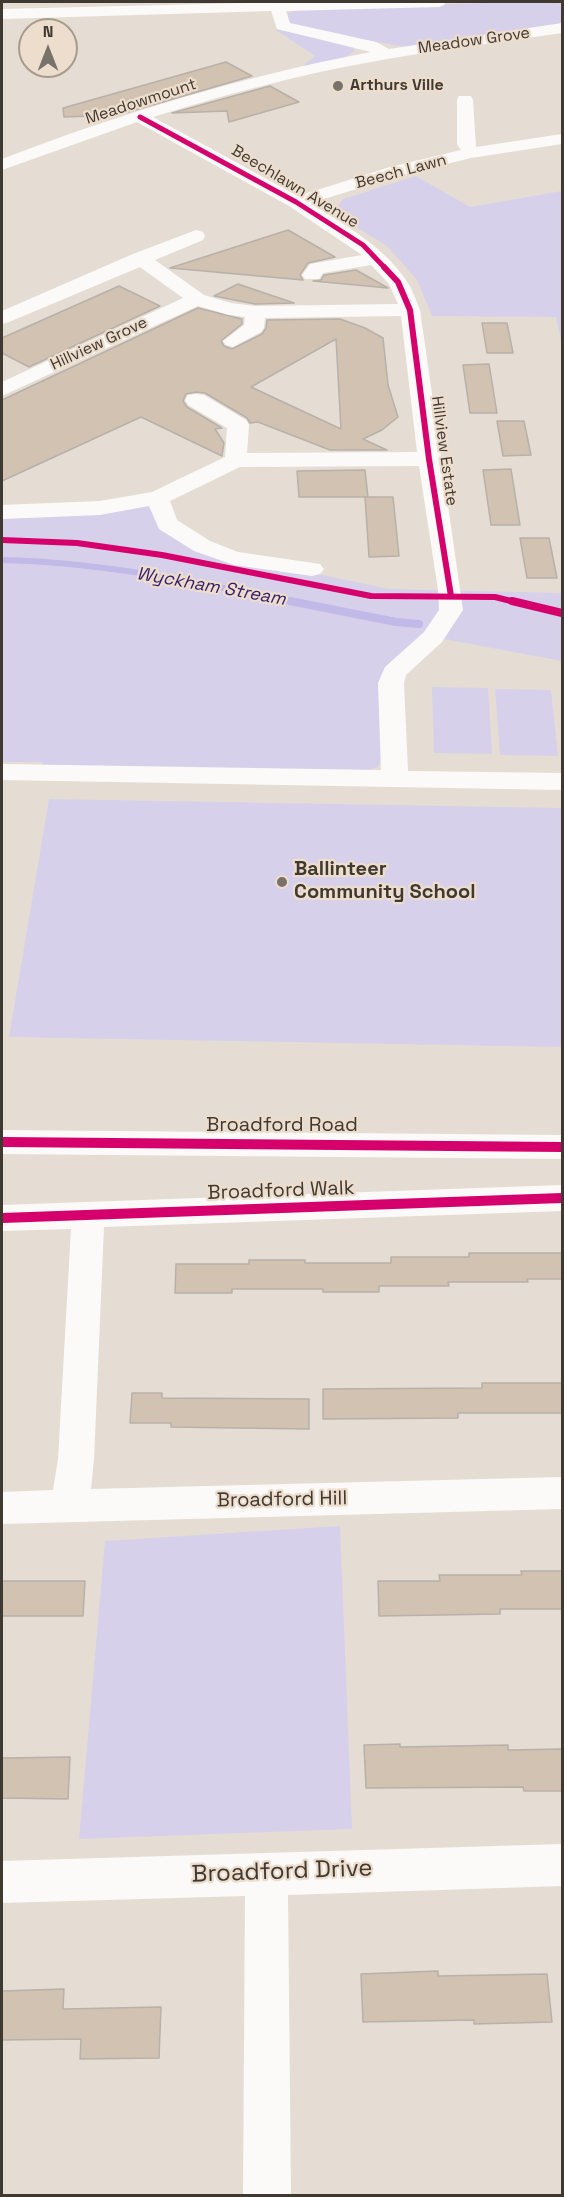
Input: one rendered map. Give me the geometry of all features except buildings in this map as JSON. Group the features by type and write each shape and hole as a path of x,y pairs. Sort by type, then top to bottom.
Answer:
{"street":[{"path":"2,14 439,2"},
{"path":"277,7 283,26 370,45 386,54"},
{"name":"Meadow Grove","path":"291,74 386,54 562,28"},
{"name":"Meadowmount","path":"2,165 140,117 291,74"},
{"name":"Beech Lawn","path":"465,100 466,144 471,153"},
{"name":"Beechlawn Avenue","path":"140,117 296,202 363,245 368,259 398,282 410,310"},
{"name":"Beech Lawn","path":"296,202 396,171 471,153 562,139"},
{"path":"8,141 34,152"},
{"path":"2,318 196,236"},
{"path":"140,258 197,299 229,309 255,312 410,310"},
{"path":"312,275 317,268 368,259"},
{"name":"Hillview Grove","path":"2,390 197,299"},
{"name":"Hillview Estate","path":"395,779 391,683 394,672 433,637 451,610 451,596 429,459 410,310"},
{"path":"233,341 254,328 255,312"},
{"path":"196,400 238,425 236,460"},
{"path":"2,512 100,508 159,498 236,460 429,459"},
{"path":"159,498 167,524 202,546 234,558 312,569"},
{"path":"2,772 562,782"},
{"name":"Broadford Road","path":"2,1142 562,1147"},
{"name":"Broadford Walk","path":"2,1218 562,1198"},
{"path":"70,1506 76,1459 88,1216"},
{"name":"Broadford Hill","path":"2,1508 562,1493"},
{"name":"Broadford Drive","path":"2,1882 562,1865"},
{"path":"266,1873 267,2196"}],"shaded area":[{"path":"514,2 562,4 562,25 406,47 297,28 288,23 288,13 301,9"},
{"path":"274,29 343,43 352,46 355,51 343,58 302,67 315,56"},
{"path":"416,176 470,207 562,191 562,345 556,317 432,316 417,280 387,246 338,216 337,207 343,199"},
{"path":"154,501 198,549 389,589 562,593 562,661 433,637 394,659 382,756 378,767 363,772 44,767 42,762 2,762 2,511"},
{"path":"432,687 488,688 492,754 434,753"},
{"path":"495,689 551,690 558,756 500,755"},
{"path":"49,799 562,808 562,1047 9,1037"},
{"path":"340,1526 352,1829 79,1839 105,1541"}],"waterway":[{"name":"Wyckham Stream","path":"2,560 114,569 298,603"},
{"name":"Wyckham Stream","path":"290,601 396,622 419,624"}],"cycle path":[{"path":"140,117 296,202 363,245 398,282 410,310 429,459 451,596"},
{"path":"2,540 77,543 162,555 371,596 495,597 562,613"},
{"path":"2,1142 562,1147"},
{"path":"2,1218 562,1198"}],"place":[{"name":"Arthurs Ville","path":"338,86"},
{"name":"Ballinteer Community School","path":"282,882"}]}
